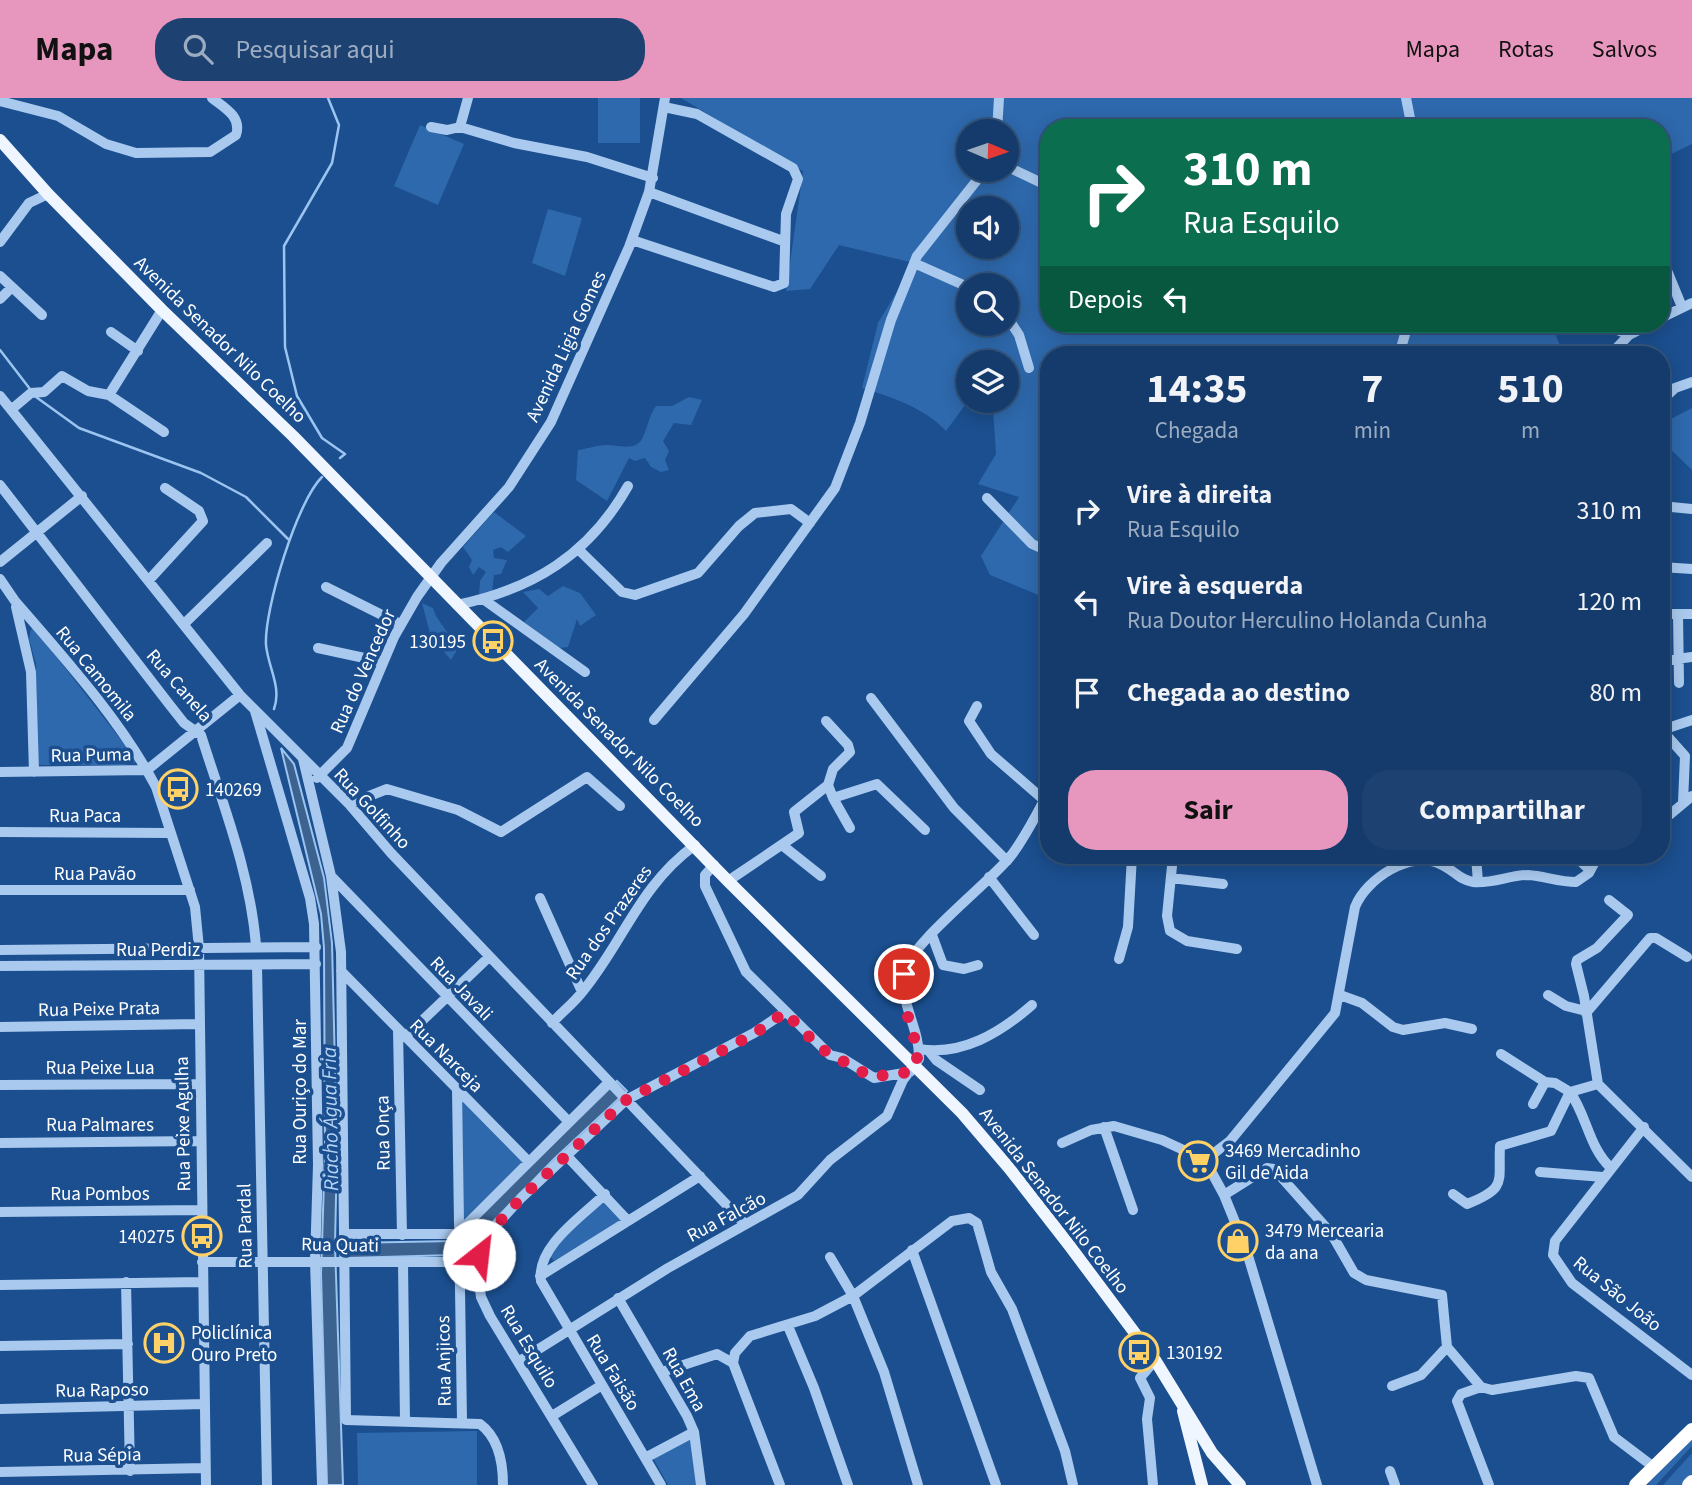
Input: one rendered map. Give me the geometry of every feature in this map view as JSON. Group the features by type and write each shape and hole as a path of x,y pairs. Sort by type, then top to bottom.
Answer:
{"highway":[{"path":"1636,1485 1650,1476 1692,1430"}],"main road":[{"name":"Avenida Senador Nilo Coelho","path":"0,140 48,194 162,310 293,436 1009,1168 1154,1360 1212,1453 1240,1485"},
{"name":"Avenida Senador Nilo Coelho","path":"1180,1400 1202,1485"}],"street":[{"path":"0,101 58,116 119,149 184,155 210,152 236,135 238,128 235,118 212,98"},
{"path":"998,119 999,98"},
{"path":"1406,98 1410,119"},
{"path":"460,127 467,99"},
{"path":"632,240 778,287 784,283 783,241 786,214 798,179 793,168 697,114 665,103"},
{"name":"Avenida Ligia Gomes","path":"431,577 509,487 551,422 632,240 653,178 665,103"},
{"path":"431,127 447,130 460,127 514,143 587,157 653,178"},
{"path":"1019,172 1040,182"},
{"path":"654,720 744,614 835,488 844,469 891,320 914,262 976,182"},
{"path":"649,192 783,241"},
{"path":"0,242 29,204 48,194"},
{"path":"914,262 956,281"},
{"path":"0,276 42,315"},
{"path":"1670,276 1687,305 1670,314"},
{"path":"0,299 12,287"},
{"path":"109,395 162,310"},
{"path":"111,332 138,351"},
{"path":"1624,333 1629,335"},
{"path":"1619,346 1633,333"},
{"path":"1019,335 1029,368"},
{"path":"12,409 33,392 44,392 62,376 88,391 109,395 164,432"},
{"path":"1670,393 1692,382"},
{"name":"Rua Golfinho","path":"0,396 240,695 349,804 489,957 744,1223"},
{"name":"Rua Canela","path":"0,485 169,704 201,735 242,857 254,913 256,946"},
{"path":"457,605 511,591 579,550 598,532 628,486"},
{"path":"149,580 203,521 199,511 165,488"},
{"path":"0,562 82,496"},
{"path":"987,498 1032,544 1040,548"},
{"path":"1670,507 1692,509"},
{"path":"579,550 622,592 635,596 698,573 738,526 755,513 791,509 810,523"},
{"path":"184,624 267,543"},
{"path":"1670,568 1692,569"},
{"name":"Rua do Vencedor","path":"320,776 347,748 400,624 431,577"},
{"name":"Rua Camomila","path":"0,579 122,732 148,770"},
{"path":"326,587 400,624"},
{"path":"483,599 585,672"},
{"name":"Rua Camomila","path":"15,601 24,631 31,672 34,772"},
{"path":"1670,614 1692,614"},
{"path":"1678,614 1679,682"},
{"path":"318,648 383,662"},
{"path":"1670,660 1692,657"},
{"name":"Rua Puma","path":"0,772 148,770 240,695"},
{"path":"871,698 954,808 1007,861"},
{"path":"977,706 968,721 983,745 1040,792"},
{"name":"Rua Ouriço do Mar","path":"255,708 310,898 316,947 317,1262 322,1485"},
{"path":"826,720 850,749 831,773 828,785 850,828"},
{"path":"1670,727 1692,720"},
{"path":"1670,738 1685,756 1688,799 1670,814"},
{"path":"303,759 331,876 339,928 344,1263"},
{"name":"Rua Peixe Agulha","path":"148,770 190,890 197,922 206,1485"},
{"path":"309,788 313,780 320,776"},
{"path":"349,804 387,789 458,810 501,832 587,777 620,806"},
{"path":"833,798 877,784 925,830"},
{"path":"728,881 799,833 793,813 828,785"},
{"path":"980,1090 923,1050 906,1010 904,974 914,953 1007,861 1040,807"},
{"name":"Rua Paca","path":"0,832 170,833"},
{"name":"Rua dos Prazeres","path":"552,1023 582,992 639,903 672,862 695,845"},
{"path":"782,845 821,876"},
{"path":"1119,959 1128,927 1132,864"},
{"path":"1172,864 1167,925 1172,934 1207,946 1237,949"},
{"path":"1205,1160 1230,1141 1335,1013 1358,899 1393,864"},
{"path":"1440,864 1463,879 1478,882 1531,875 1576,882 1593,864"},
{"path":"1477,864 1478,882"},
{"path":"1584,864 1590,870"},
{"path":"714,865 705,875 705,887 746,972 820,1048 871,1077 913,1068"},
{"name":"Rua Javali","path":"331,876 569,1122"},
{"path":"989,877 1034,935"},
{"path":"1171,878 1223,884"},
{"name":"Rua Pavão","path":"0,890 190,890"},
{"path":"540,898 582,992"},
{"path":"1609,900 1628,914 1597,948 1576,961 1598,1084 1692,1177"},
{"path":"932,935 943,965 964,969 978,965"},
{"path":"1586,1012 1650,938 1656,938 1687,957"},
{"name":"Rua Perdiz","path":"0,950 316,947"},
{"path":"401,1033 447,998 489,957"},
{"name":"Rua Perdiz","path":"0,966 316,964"},
{"name":"Rua Pardal","path":"257,966 267,1485"},
{"name":"Rua Narceja","path":"341,971 529,1162"},
{"path":"1340,995 1362,1003 1393,1027 1403,1030 1445,1023 1472,1029"},
{"path":"1548,995 1566,1006 1586,1012"},
{"path":"923,1050 951,1050 978,1041 1016,1019 1032,1005"},
{"path":"483,1240 566,1155 626,1099 754,1034 785,1012"},
{"name":"Rua Peixe Prata","path":"0,1027 199,1024"},
{"name":"Rua Onça","path":"401,1033 402,1235"},
{"name":"Rua Falcão","path":"518,1362 618,1298 744,1223 798,1195 830,1160 887,1116 899,1087 923,1050"},
{"path":"1501,1054 1545,1082 1555,1083 1570,1092 1578,1104 1607,1173 1540,1172"},
{"path":"1533,1104 1545,1082"},
{"path":"457,1234 610,1083"},
{"name":"Rua Peixe Lua","path":"0,1085 199,1084"},
{"path":"1453,1194 1467,1204 1494,1189 1502,1175 1500,1146 1551,1131 1570,1092 1598,1084"},
{"name":"Rua Anjicos","path":"457,1090 457,1234 462,1421"},
{"path":"1104,1127 1133,1210"},
{"path":"1062,1143 1104,1127 1128,1128 1180,1147 1205,1160 1224,1195 1261,1292 1317,1485"},
{"name":"Rua São João","path":"1646,1129 1607,1173 1555,1241 1552,1248 1554,1261 1586,1295 1692,1375"},
{"name":"Rua Palmares","path":"0,1143 200,1141"},
{"path":"566,1155 606,1194 628,1221"},
{"path":"1224,1195 1266,1168 1274,1169 1331,1233 1354,1273 1366,1280 1442,1295 1447,1347 1481,1387 1492,1391 1576,1376 1589,1378 1614,1437 1650,1476"},
{"path":"540,1276 700,1176"},
{"path":"540,1276 545,1255 550,1248 606,1194"},
{"name":"Rua Pombos","path":"0,1212 201,1210"},
{"path":"780,1485 733,1363 735,1353 750,1336 816,1316 853,1296 952,1221 969,1218 980,1229 988,1265 1012,1309 1065,1451 1073,1485"},
{"name":"Rua Quati","path":"344,1238 457,1234 483,1240"},
{"name":"Rua Esquilo","path":"483,1240 477,1266 481,1297 593,1485"},
{"path":"912,1250 996,1485"},
{"path":"830,1257 853,1296 884,1372 918,1485"},
{"name":"Rua Quati","path":"202,1262 459,1262 477,1266"},
{"path":"403,1262 405,1422"},
{"name":"Rua Anjicos","path":"344,1263 346,1420 462,1421 480,1424 489,1432 502,1462 503,1485"},
{"name":"Rua Faisão","path":"540,1276 567,1329 661,1485"},
{"path":"126,1282 130,1471"},
{"path":"0,1285 202,1282"},
{"name":"Rua Ema","path":"618,1298 694,1432 701,1485"},
{"path":"788,1326 819,1400 848,1485"},
{"path":"0,1346 128,1344"},
{"path":"1392,1386 1421,1375 1447,1347"},
{"path":"662,1372 717,1354 733,1363"},
{"path":"1153,1485 1147,1419 1150,1398 1140,1378 1154,1360"},
{"path":"552,1416 602,1385"},
{"path":"1481,1387 1461,1394 1457,1401 1489,1485"},
{"name":"Rua Raposo","path":"0,1409 205,1404"},
{"path":"645,1458 694,1432"},
{"name":"Rua Sépia","path":"0,1472 205,1468"},
{"path":"1390,1471 1395,1485"}],"shaded area":[{"path":"598,98 640,98 640,143 598,143"},
{"path":"681,98 1692,98 1692,144 1670,155 1670,119 1040,119 1040,333 1555,333 1560,346 1040,346 1040,596 990,575 981,556 1019,497 978,484 996,454 993,413 1019,413 1019,350 956,350 956,413 959,413 946,431 918,410 896,399 862,388 878,323 914,263 839,245 810,289 786,291 803,171"},
{"path":"420,125 464,144 438,205 394,186"},
{"path":"548,209 582,218 565,276 532,263"},
{"path":"689,397 702,400 691,425 674,423 663,441 669,451 665,460 669,470 661,472 651,467 645,458 635,461 629,458 607,501 576,480 578,450 603,445 636,445 643,437 656,406 672,406"},
{"path":"1692,408 1692,470 1670,449 1670,419"},
{"path":"494,512 526,536 508,552 501,547 493,550 494,558 507,560 501,574 494,575 492,593 479,595 480,581 486,572 479,567 473,575 469,567 472,560 463,547"},
{"path":"563,586 580,593 596,615 580,626 577,619 568,647 559,648 524,622 538,608 523,592 539,589 548,596"},
{"path":"422,603 433,608 456,645 460,645 451,660 431,637"},
{"path":"31,629 35,629 138,762 124,765 37,765 36,664 29,639"},
{"path":"459,1097 524,1161 460,1224"},
{"path":"604,1201 623,1220 554,1261 549,1255 557,1243"},
{"path":"477,1431 477,1485 358,1485 357,1433"},
{"path":"1692,1432 1692,1446 1656,1485 1648,1485 1653,1475"},
{"path":"691,1439 698,1485 668,1485 653,1458"},
{"path":"1692,1453 1692,1474 1682,1485 1663,1485"}],"water":[{"path":"281,748 294,764 324,878 332,943 337,1150 335,1245 343,1485 327,1485 321,1274 325,1150 324,948 321,914"},
{"path":"617,1081 627,1091 554,1159 482,1233 470,1225"},
{"path":"453,1241 453,1255 347,1258 347,1243"}],"waterway":[{"name":"Riacho Água Fria","path":"328,98 339,125 332,163 284,246 285,347 297,396 322,438 345,454 340,458"},
{"path":"0,350 30,389"},
{"path":"36,397 79,428 201,473 246,497 288,539"},
{"name":"Riacho Água Fria","path":"274,709 276,685 266,645 270,607 302,508 322,477"}],"place":[{"name":"130195","path":"493,641"},
{"name":"140269","path":"178,789"},
{"name":"3469 Mercadinho Gil de Aida","path":"1198,1161"},
{"name":"140275","path":"202,1236"},
{"name":"3479 Mercearia da ana","path":"1238,1241"},
{"name":"Policlínica Ouro Preto","path":"164,1343"},
{"name":"130192","path":"1139,1352"}],"route":[{"path":"479,1255 483,1240 521,1198 626,1100 754,1034 785,1012 820,1048 830,1055 848,1061 871,1077 910,1072 919,1059 919,1049 906,1010 904,974"}]}
